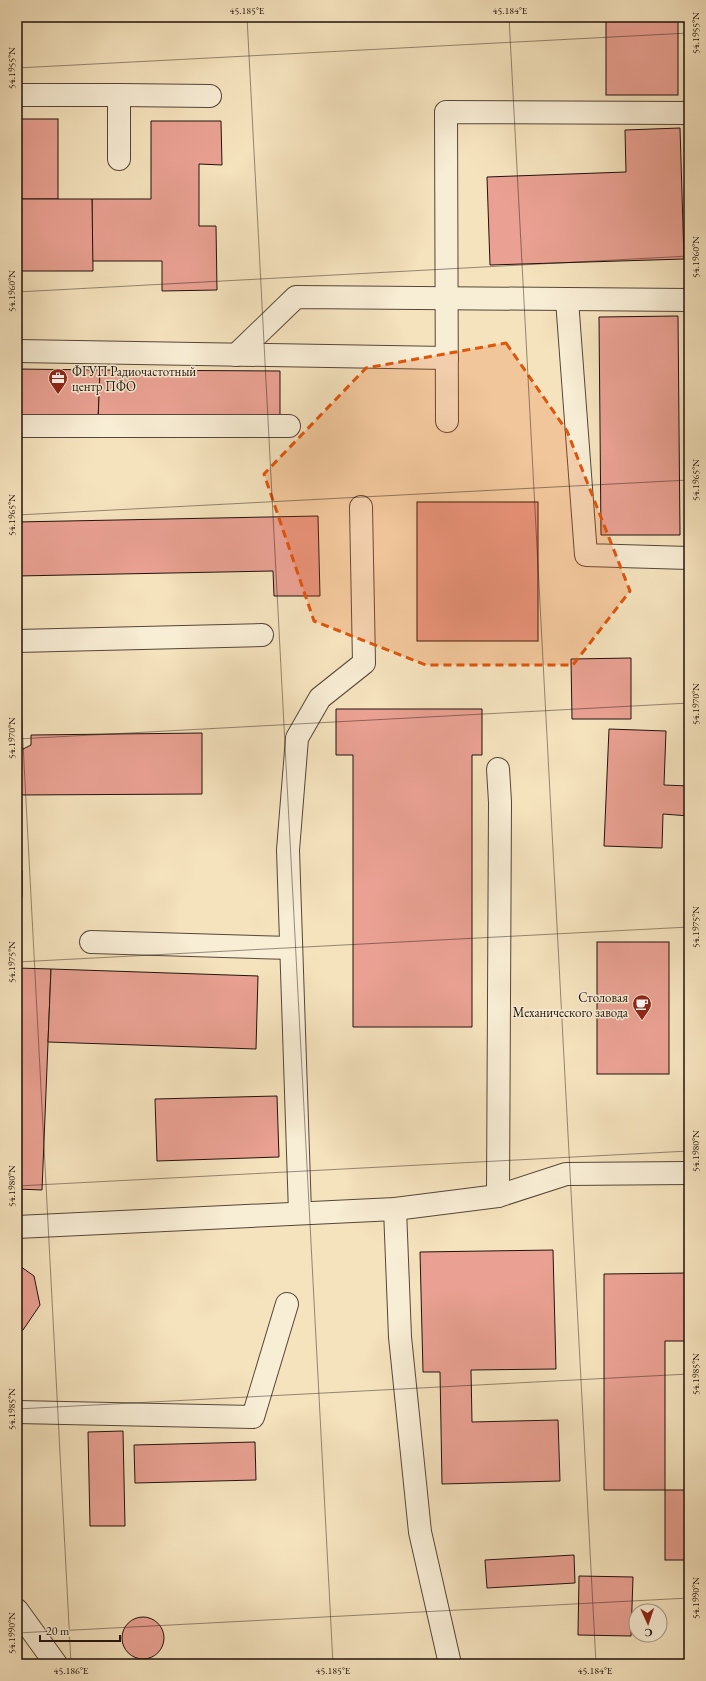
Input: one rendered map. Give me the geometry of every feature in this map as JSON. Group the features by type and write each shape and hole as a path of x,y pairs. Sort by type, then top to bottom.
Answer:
{"lane":[{"path":"17,95 210,96"},
{"path":"119,95 119,159"},
{"path":"447,421 446,112 689,113"},
{"path":"236,355 296,298 689,300"},
{"path":"567,300 586,555 689,558"},
{"path":"17,351 447,358"},
{"path":"17,426 289,426"},
{"path":"300,1213 288,850 297,738 320,698 364,663 362,507"},
{"path":"17,641 262,635"},
{"path":"498,769 500,802 498,1196"},
{"path":"91,942 292,948"},
{"path":"17,1226 395,1209 498,1196 566,1174 689,1173"},
{"path":"395,1209 400,1336 420,1532 450,1664"},
{"path":"17,1412 253,1417 286,1304"},
{"path":"17,1610 56,1664"}],"highlighted area":[{"path":"506,343 567,431 630,591 573,665 426,665 314,621 264,474 366,368"}],"building":[{"path":"606,17 678,17 678,95 606,95"},
{"path":"17,119 58,119 58,199 17,199"},
{"path":"151,121 221,121 222,165 199,164 199,226 216,226 217,290 162,291 162,261 92,261 92,199 151,199"},
{"path":"680,128 684,259 490,265 487,177 626,172 625,130"},
{"path":"17,199 92,199 93,271 17,271"},
{"path":"678,316 680,535 601,535 599,317"},
{"name":"ФГУП Радиочастотный центр ПФО","path":"17,369 100,370 98,421 17,421"},
{"path":"100,370 280,371 280,422 98,421"},
{"path":"417,502 538,502 538,641 417,641"},
{"path":"318,516 320,596 274,596 273,571 17,576 17,522"},
{"path":"631,658 631,719 572,719 571,659"},
{"path":"336,709 482,709 482,755 472,755 472,1027 353,1027 353,755 336,755"},
{"path":"609,729 666,731 664,785 689,786 689,816 663,814 662,848 604,846"},
{"path":"202,733 202,794 17,795 17,771 20,771 19,751 31,745 31,735"},
{"path":"17,751 19,751 20,771 17,771"},
{"path":"17,871 22,871 22,896 17,896"},
{"path":"597,942 669,942 669,1074 597,1074"},
{"path":"17,968 51,969 42,1190 17,1189"},
{"path":"51,969 258,976 256,1049 48,1042"},
{"path":"277,1096 279,1157 157,1161 155,1099"},
{"path":"553,1250 556,1369 471,1370 472,1422 558,1420 560,1481 442,1484 440,1372 423,1372 420,1252"},
{"path":"17,1264 34,1276 40,1305 23,1330 17,1331"},
{"path":"689,1273 689,1341 665,1341 665,1490 604,1490 604,1274"},
{"path":"123,1431 125,1526 90,1526 88,1432"},
{"path":"255,1442 256,1480 135,1483 134,1445"},
{"path":"665,1490 689,1490 689,1560 665,1560"},
{"path":"574,1555 575,1583 487,1588 485,1560"},
{"path":"579,1576 633,1577 632,1603 628,1603 628,1636 578,1635"},
{"path":"685,1598 689,1598 689,1664 686,1664"},
{"path":"139,1617 147,1617 158,1623 164,1634 164,1642 158,1653 147,1659 139,1659 128,1653 122,1642 122,1634 128,1623"}],"place":[{"name":"ФГУП Радиочастотный центр ПФО","path":"58,395"},
{"name":"Столовая Механического завода","path":"642,1021"}]}
